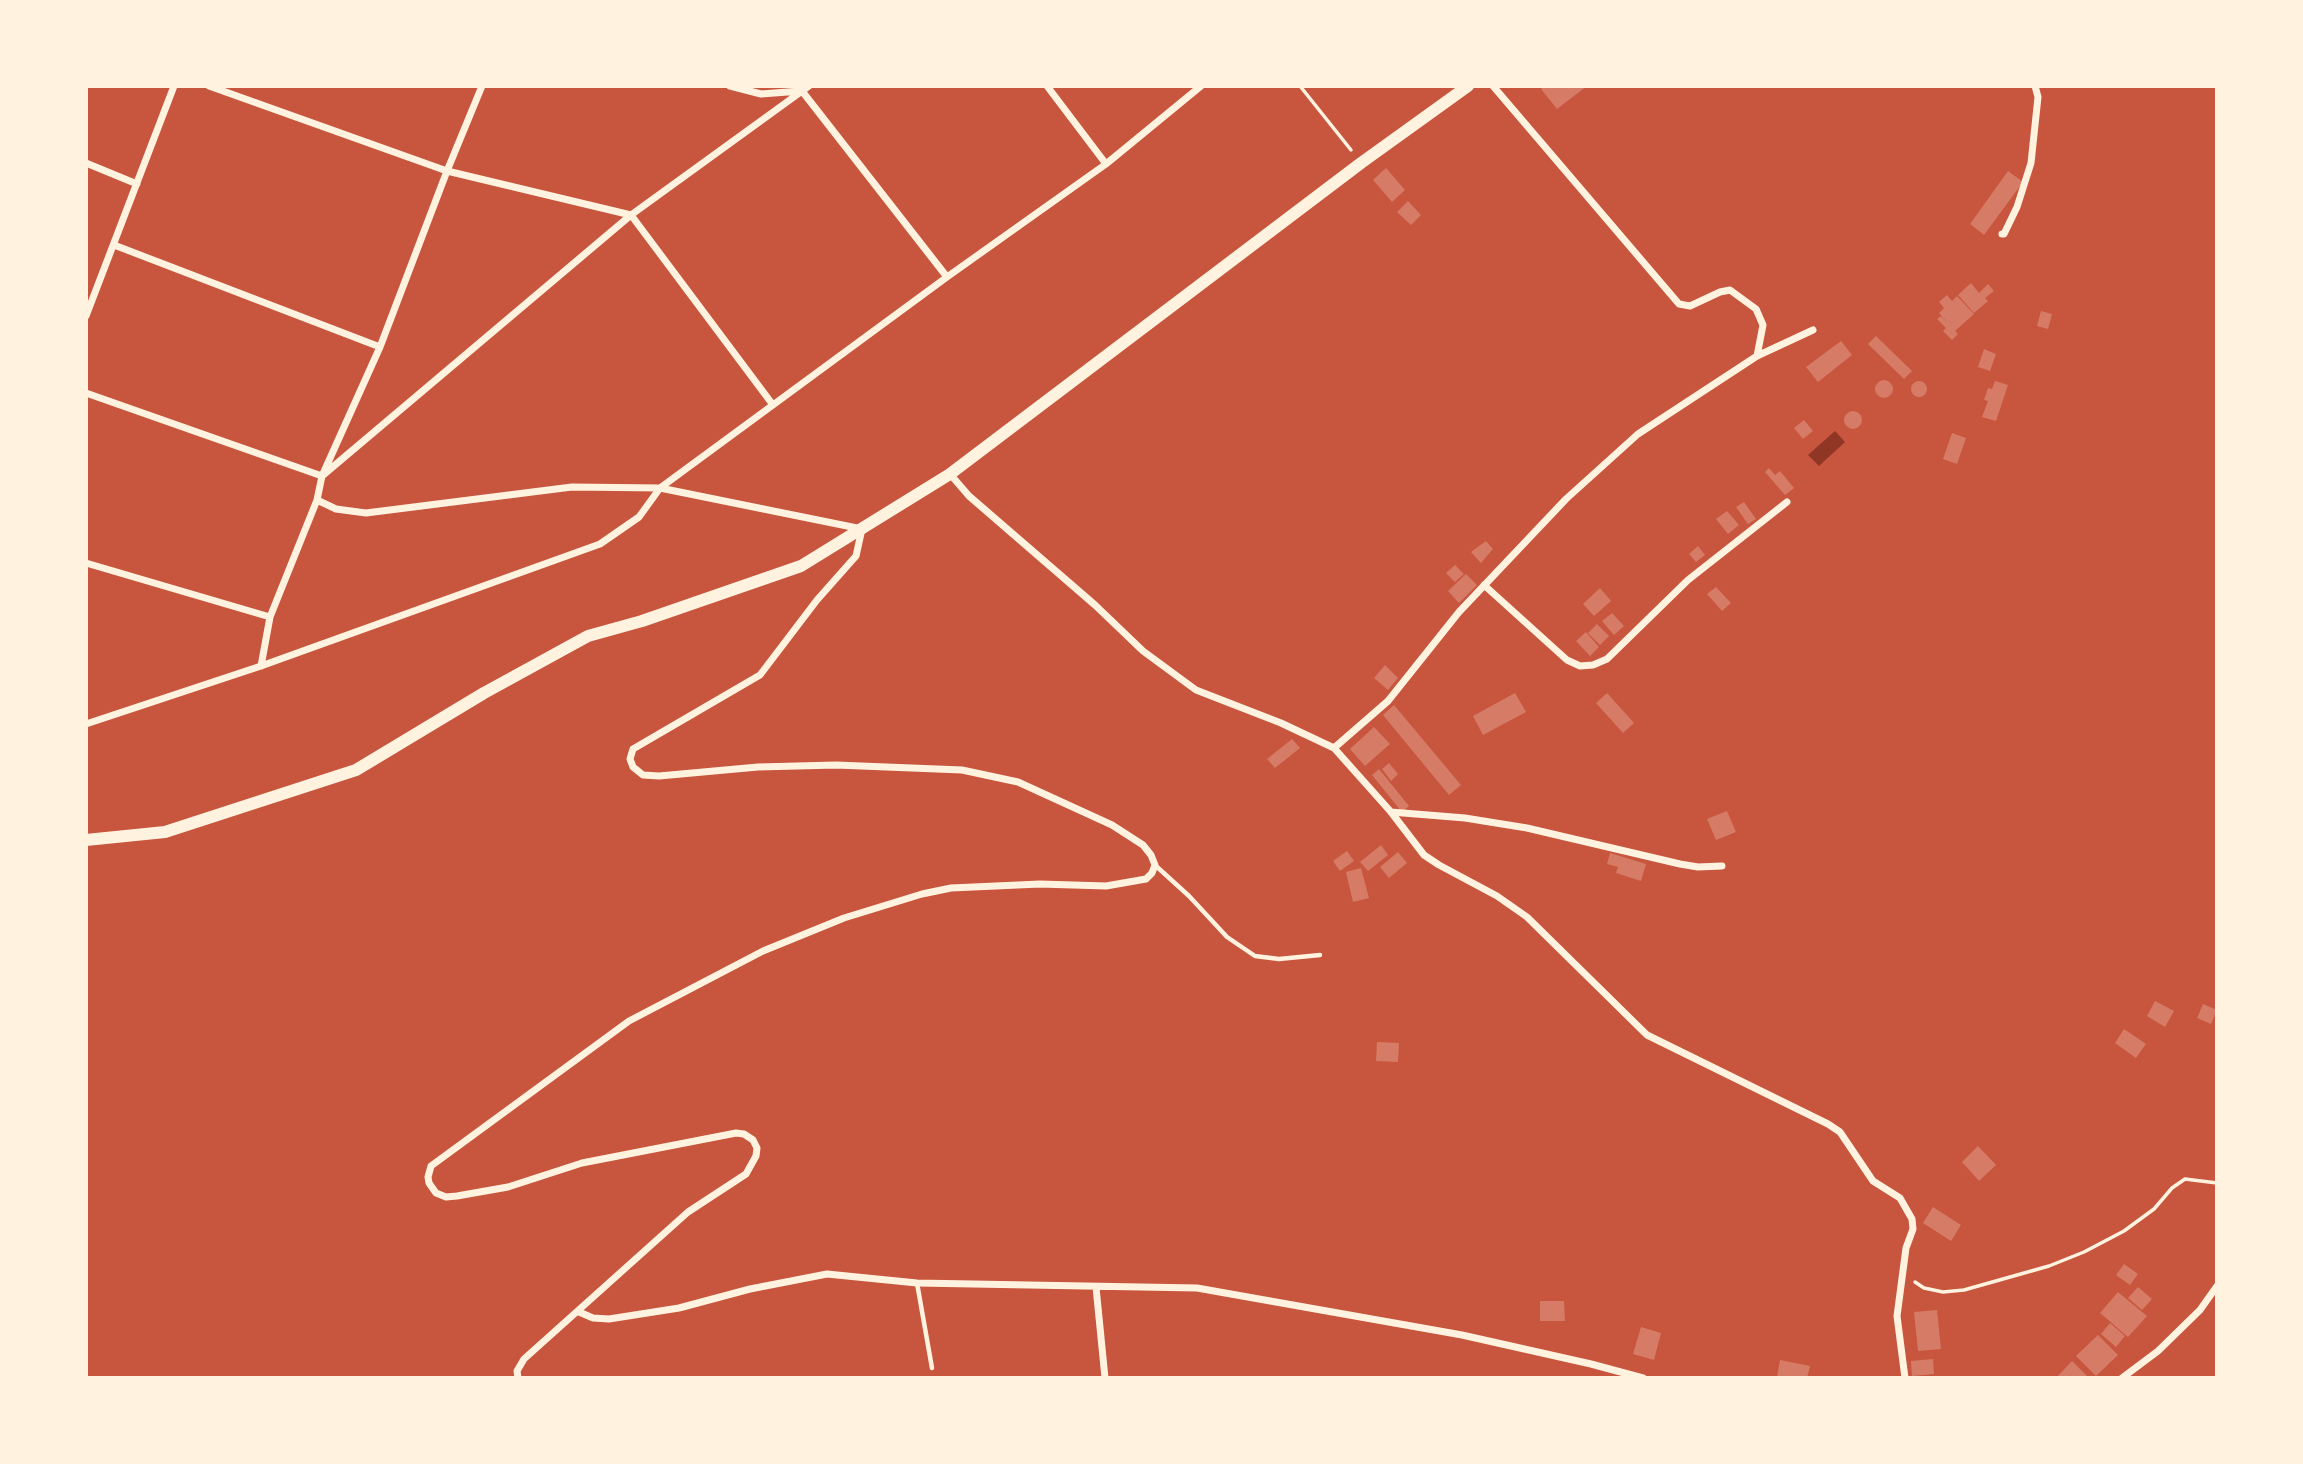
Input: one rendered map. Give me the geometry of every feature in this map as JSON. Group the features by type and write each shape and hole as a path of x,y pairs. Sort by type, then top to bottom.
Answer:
{"street":[{"path":"86,316 174,86"},
{"path":"209,86 447,171 631,215 773,405"},
{"path":"261,666 270,617 317,500 322,476 380,347 482,86"},
{"path":"730,86 761,94 809,86"},
{"path":"1047,86 1106,163"},
{"path":"86,724 261,666 600,544 639,517 660,488 1106,163 1201,86"},
{"path":"86,840 165,832 356,770 484,693 588,636 642,621 801,566 950,474 1361,163 1468,86"},
{"path":"1493,86 1679,304 1690,306 1730,290 1756,309 1763,325 1757,356"},
{"path":"2001,234 2004,234 2017,207 2031,163 2038,97 2035,86"},
{"path":"322,476 631,215 802,88"},
{"path":"802,88 947,277"},
{"path":"86,163 137,184"},
{"path":"114,245 380,347"},
{"path":"1334,748 1388,701 1459,612 1566,499 1638,434 1757,356 1813,330"},
{"path":"86,393 322,476"},
{"path":"950,474 969,496 1143,651 1196,690 1281,723 1334,748 1391,812 1424,855 1497,896 1527,917 1647,1035 1840,1132 1873,1181 1900,1198 1908,1210 1913,1229 1906,1248 1897,1316 1905,1378"},
{"path":"317,500 336,509 366,513 572,487 660,488 863,529"},
{"path":"1484,585 1567,660 1580,666 1594,665 1607,659 1688,580 1787,502"},
{"path":"518,1378 517,1371 524,1359 688,1212 746,1174 756,1156 757,1148 753,1140 744,1134 736,1133 582,1163 508,1187 446,1197 436,1193 429,1184 428,1177 432,1166 629,1021 763,951 844,918 951,888 1040,884 1106,886 1146,879 1152,873 1155,865 1143,845 1112,825 1018,782 962,770 836,765 758,767 659,776 643,775 633,768 630,759 633,749 760,675 817,600 856,556 863,529"},
{"path":"86,563 270,617"},
{"path":"1391,812 1465,818 1527,828 1680,864 1698,867 1722,866"},
{"path":"579,1312 593,1318 609,1320 679,1308 750,1289 827,1274 917,1283 1197,1288 1462,1335 1643,1378"},
{"path":"2122,1378 2158,1351 2200,1310 2217,1286"},
{"path":"1096,1287 1105,1378"}],"lane":[{"path":"1155,865 1189,896 1227,937 1255,956 1279,959 1321,955"},
{"path":"917,1283 932,1368"}],"path":[{"path":"1300,86 1361,163"},
{"path":"1902,1274 1924,1288 1943,1292 1964,1290 2049,1266 2084,1252 2134,1224 2185,1179 2217,1183"}],"shaded area":[{"path":"1835,431 1845,442 1819,466 1808,455"}],"building":[{"path":"1545,86 1587,86 1557,109 1541,89"},
{"path":"1386,168 1405,190 1392,202 1373,180"},
{"path":"2008,171 2023,182 1984,235 1970,224"},
{"path":"1408,201 1421,215 1411,225 1397,212"},
{"path":"1971,283 1979,293 1988,284 1994,291 1985,298 1988,301 1974,313 1958,295"},
{"path":"1947,295 1952,301 1957,296 1974,314 1955,331 1958,334 1952,340 1937,319 1941,316 1948,323 1939,313 1944,308 1939,302"},
{"path":"2041,311 2052,314 2048,329 2037,326"},
{"path":"1876,336 1912,371 1904,379 1868,344"},
{"path":"1841,341 1852,355 1818,382 1806,367"},
{"path":"1984,349 1996,354 1990,371 1978,367"},
{"path":"1884,380 1890,383 1893,389 1890,395 1884,398 1878,395 1875,389 1878,383"},
{"path":"1916,381 1922,381 1927,389 1925,395 1916,397 1911,392 1911,386"},
{"path":"1995,381 2008,385 1996,421 1982,417 1988,401 1984,400 1988,388 1992,389"},
{"path":"1853,411 1859,414 1862,420 1859,426 1853,429 1847,426 1844,420 1847,414"},
{"path":"1804,420 1813,431 1803,439 1794,428"},
{"path":"1952,433 1966,438 1957,464 1943,459"},
{"path":"1769,468 1775,475 1780,471 1794,488 1785,495 1765,472"},
{"path":"1744,502 1756,519 1748,524 1736,507"},
{"path":"1727,511 1739,525 1728,534 1716,519"},
{"path":"1486,541 1493,549 1481,563 1471,552"},
{"path":"1698,546 1705,555 1696,562 1689,554"},
{"path":"1455,565 1464,574 1455,582 1446,573"},
{"path":"1466,574 1477,585 1459,603 1448,591"},
{"path":"1716,587 1731,603 1722,611 1707,594"},
{"path":"1600,588 1611,601 1594,616 1583,604"},
{"path":"1612,613 1624,626 1614,635 1602,621"},
{"path":"1597,624 1609,636 1600,645 1588,633"},
{"path":"1586,632 1599,647 1590,656 1576,641"},
{"path":"1385,665 1398,678 1388,690 1374,678"},
{"path":"1515,693 1526,712 1483,735 1473,716"},
{"path":"1607,693 1634,723 1623,733 1596,703"},
{"path":"1394,705 1461,785 1449,795 1383,715"},
{"path":"1374,727 1390,744 1365,766 1350,749"},
{"path":"1292,739 1300,748 1275,768 1267,759"},
{"path":"1389,763 1398,774 1391,781 1382,769"},
{"path":"1379,769 1409,806 1402,812 1372,775"},
{"path":"1727,811 1736,832 1716,840 1707,819"},
{"path":"1381,845 1388,855 1368,871 1360,862"},
{"path":"1347,851 1354,861 1340,871 1333,861"},
{"path":"1398,852 1407,863 1389,878 1380,867"},
{"path":"1610,853 1646,864 1641,881 1616,873 1618,867 1607,864"},
{"path":"1361,868 1369,898 1353,902 1346,872"},
{"path":"2155,1001 2174,1011 2165,1027 2147,1016"},
{"path":"2203,1004 2217,1010 2211,1024 2197,1018"},
{"path":"2124,1029 2146,1044 2136,1058 2115,1043"},
{"path":"1377,1042 1399,1043 1398,1062 1376,1061"},
{"path":"1978,1146 1996,1165 1979,1181 1962,1162"},
{"path":"1933,1207 1961,1225 1951,1241 1923,1223"},
{"path":"2124,1264 2138,1274 2130,1285 2116,1275"},
{"path":"2138,1287 2152,1299 2142,1310 2128,1298"},
{"path":"2118,1292 2147,1316 2128,1337 2100,1313"},
{"path":"1540,1301 1564,1301 1565,1321 1540,1321"},
{"path":"1937,1310 1941,1349 1918,1351 1914,1312"},
{"path":"2110,1323 2125,1336 2116,1347 2101,1334"},
{"path":"1641,1327 1661,1333 1654,1360 1633,1354"},
{"path":"2098,1335 2118,1355 2096,1376 2076,1356"},
{"path":"1933,1359 1934,1374 1912,1376 1911,1361"},
{"path":"1780,1360 1810,1366 1807,1378 1777,1377"},
{"path":"2072,1361 2089,1378 2056,1378"}]}
